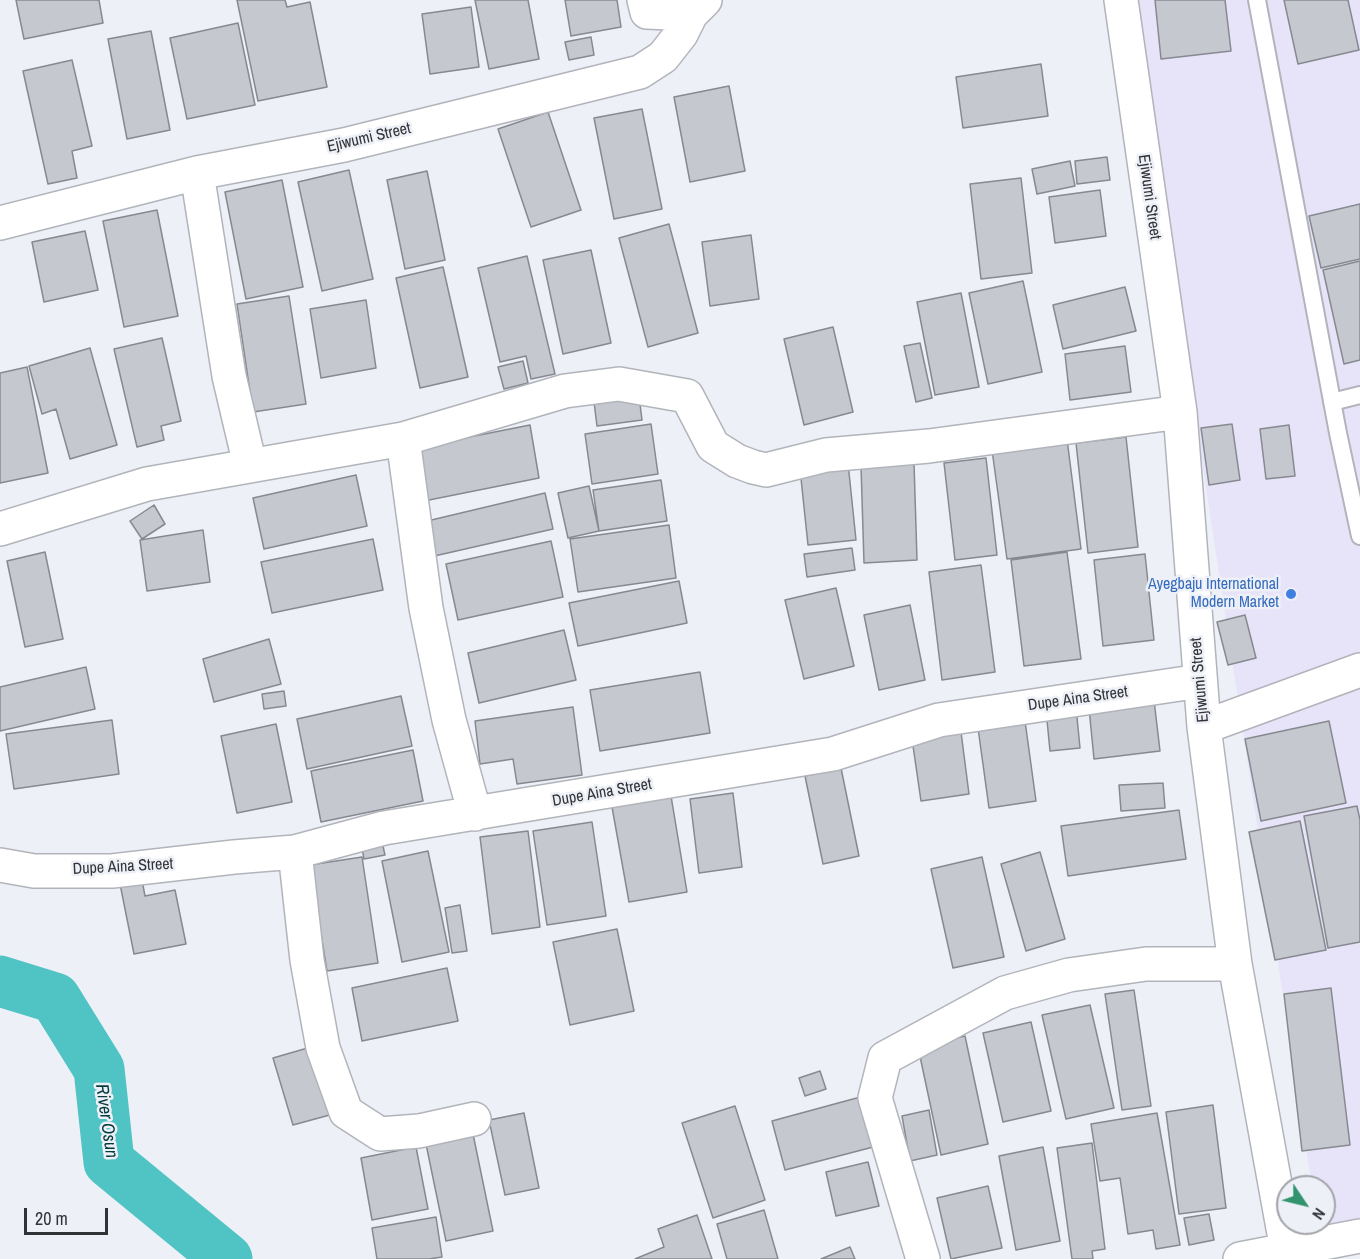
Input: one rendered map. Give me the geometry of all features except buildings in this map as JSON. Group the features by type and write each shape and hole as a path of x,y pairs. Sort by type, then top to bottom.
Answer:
{"street":[{"path":"644,0 647,12 698,7"},
{"name":"Ejiwumi Street","path":"1121,0 1180,412 1204,727 1235,964 1287,1250"},
{"name":"Ejiwumi Street","path":"0,224 197,173 344,145 640,72 663,57 698,7"},
{"path":"197,173 229,376 250,465"},
{"path":"0,528 147,484 403,439 565,392 619,384 687,396 713,446 737,461 753,468 766,470 826,455 929,446 1180,412"},
{"path":"403,439 426,609 449,720 475,814"},
{"path":"1204,727 1360,670"},
{"name":"Dupe Aina Street","path":"0,865 34,871 112,871 295,852 384,828 833,754 939,720 1200,681"},
{"path":"295,852 307,960 323,1048 346,1112 380,1134 418,1131 474,1119"},
{"path":"923,1259 875,1098 885,1058 1005,993 1069,975 1146,964 1235,964"},
{"path":"1240,1259 1360,1236"}],"lane":[{"path":"1257,0 1332,402 1360,536"},
{"path":"1332,402 1360,395"}],"shaded area":[{"name":"Ayegbaju International Modern Market","path":"1132,0 1360,0 1360,1237 1321,1246 1320,1235 1336,1235 1336,1175 1310,1175"}],"waterway":[{"name":"River Osun","path":"0,981 55,998 99,1069 109,1162 227,1259"}],"place":[{"name":"Ayegbaju International Modern Market","path":"1291,594"}]}
